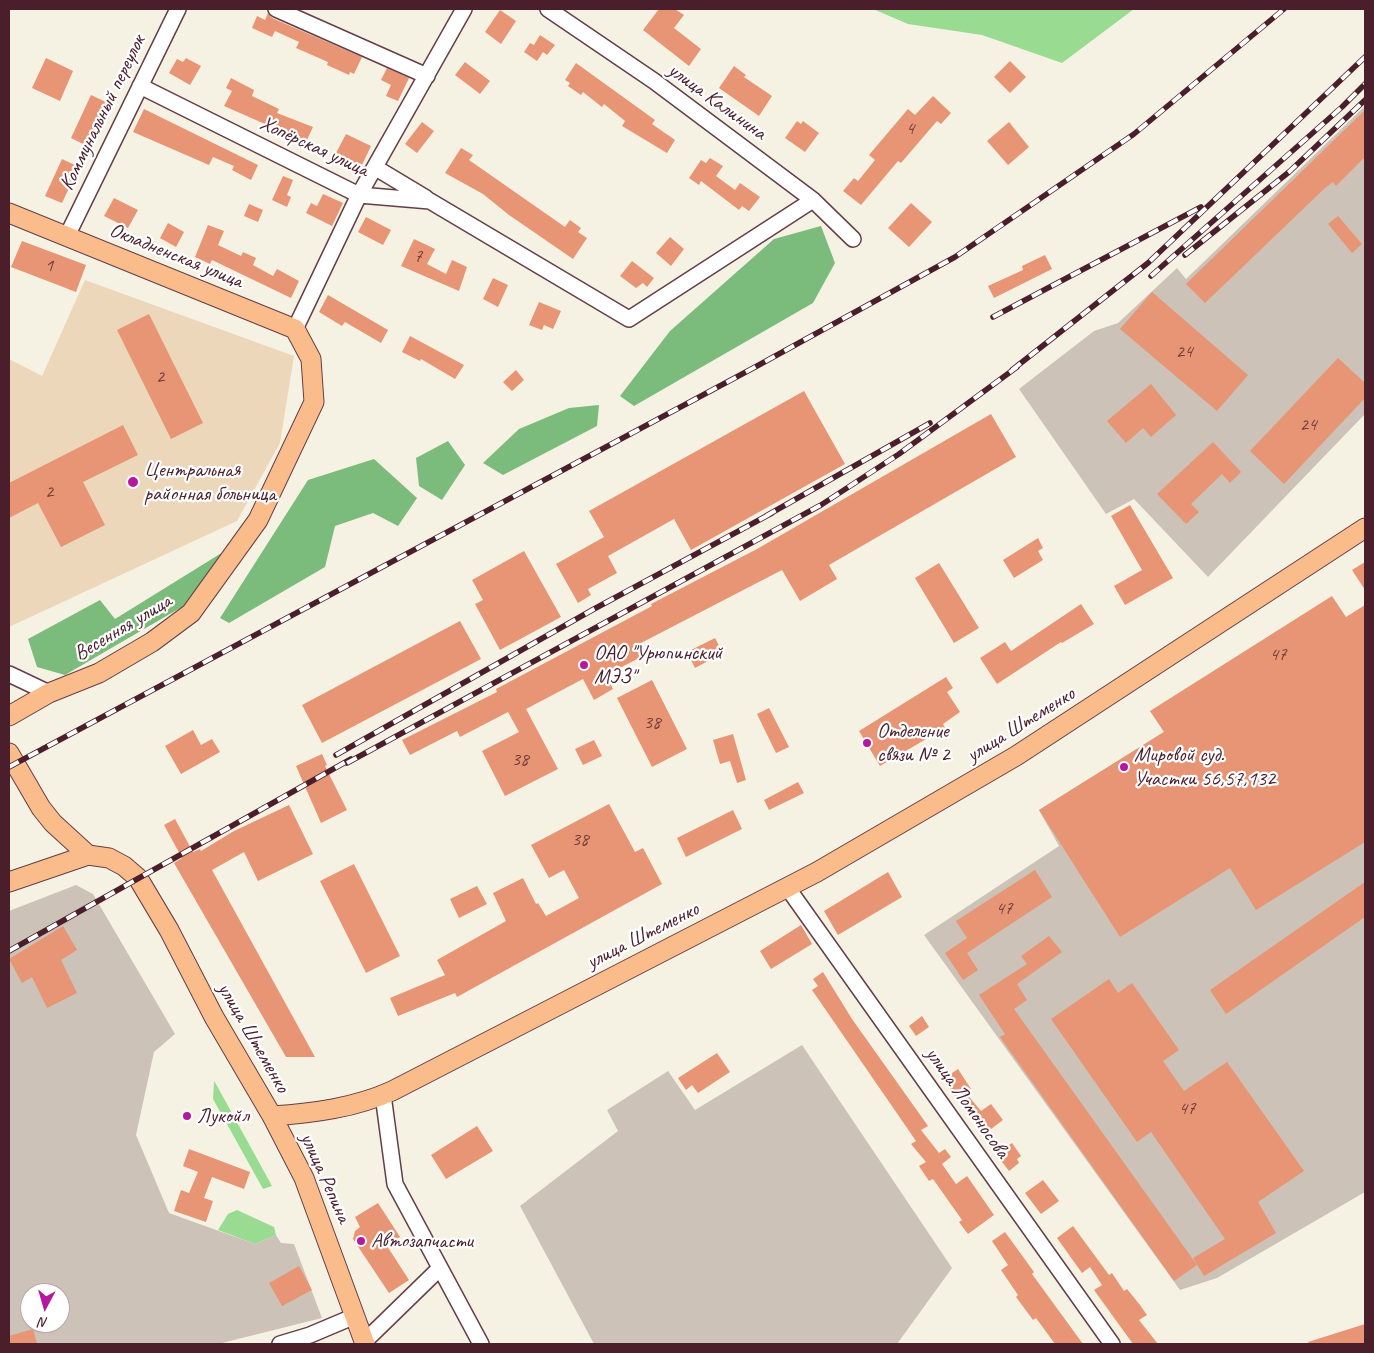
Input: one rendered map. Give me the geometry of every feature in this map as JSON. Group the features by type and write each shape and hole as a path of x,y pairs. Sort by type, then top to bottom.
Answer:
{"main road":[{"name":"Окладненская улица","path":"9,213 295,329"},
{"name":"Весенняя улица","path":"9,716 49,693 99,673 152,642 191,613 258,520 314,402 311,359 295,329"},
{"name":"улица Штеменко","path":"9,882 88,855 109,858 124,866 138,878 169,930 214,1017 272,1116 335,1109 383,1095 787,887 1016,756 1365,528"},
{"path":"9,753 41,808 53,823 88,855"},
{"name":"улица Репина","path":"272,1116 304,1178 364,1343"}],"street":[{"name":"Коммунальный переулок","path":"67,236 178,9"},
{"path":"276,9 427,76"},
{"path":"295,329 359,195 376,168 464,9"},
{"name":"улица Калинина","path":"548,9 654,82 813,200 853,239"},
{"name":"Хопёрская улица","path":"140,86 359,195 430,200 628,319 813,200"},
{"path":"376,168 430,200"},
{"path":"9,674 49,693"},
{"name":"улица Ломоносова","path":"787,887 1112,1344"},
{"path":"383,1095 395,1184 481,1344"},
{"path":"364,1343 440,1268"},
{"path":"280,1344 310,1335 354,1316"}],"shaded area":[{"path":"1365,106 1365,414 1208,577 1134,499 1106,514 1019,389 1094,331 1118,323 1177,268 1186,279"},
{"name":"Центральная районная больница","path":"85,280 294,356 280,443 237,521 9,627 9,359 42,376"},
{"path":"1365,606 1365,1192 1217,1278 1180,1290 924,935 1059,846 1039,810"},
{"path":"76,885 93,894 175,1034 154,1052 136,1135 169,1213 255,1244 276,1235 281,1243 294,1244 322,1318 218,1344 9,1344 9,911"},
{"path":"802,1045 952,1268 897,1344 594,1344 520,1206 618,1131 607,1110 668,1071 695,1110"}],"green space":[{"path":"873,9 1134,9 1062,63 982,35 908,24"},
{"path":"821,226 835,263 813,303 634,406 620,396 670,331 774,239"},
{"path":"599,405 597,426 503,475 483,463 519,429 569,408"},
{"path":"448,441 465,465 442,500 419,486 416,458"},
{"path":"374,459 417,498 398,526 373,513 335,526 325,567 229,623 220,618 308,480"},
{"path":"236,544 187,604 65,675 37,667 28,639 100,600 115,619"},
{"path":"214,1081 272,1186 263,1189 213,1099"},
{"path":"237,1210 274,1227 276,1235 255,1244 218,1230 228,1214"}],"building":[{"path":"659,9 675,9 684,15 674,28 701,49 689,66 643,30"},
{"path":"500,10 516,21 501,44 485,32"},
{"path":"268,13 272,18 362,57 354,74 350,72 349,75 327,65 328,62 296,48 299,42 275,31 272,37 252,28 257,16 265,20"},
{"path":"540,35 555,45 547,55 543,52 537,61 524,52 530,43 534,45"},
{"path":"46,58 73,71 60,101 32,88"},
{"path":"186,58 201,66 190,85 169,73 177,59 183,62"},
{"path":"1010,61 1026,77 1010,93 994,77"},
{"path":"465,62 490,81 480,94 455,75"},
{"path":"576,63 655,120 652,124 675,140 667,153 622,126 625,121 604,104 602,107 583,92 581,95 568,86 570,83 565,80"},
{"path":"734,66 746,75 744,77 772,96 759,116 719,88"},
{"path":"387,68 409,78 398,101 386,96 391,85 381,80"},
{"path":"231,78 254,90 252,96 279,109 277,113 313,127 306,142 224,106 232,91 226,88"},
{"path":"91,95 108,103 87,146 71,138"},
{"path":"933,96 951,113 941,124 937,121 901,163 898,161 861,205 843,191 854,178 858,181 875,160 869,155 908,109 915,115"},
{"path":"144,109 258,165 251,180 232,170 234,166 213,157 209,165 133,132"},
{"path":"1365,110 1365,157 1336,186 1333,182 1325,188 1205,303 1186,284"},
{"path":"797,121 801,124 803,121 819,133 805,152 785,138"},
{"path":"422,122 434,131 417,153 405,144"},
{"path":"1009,122 1029,147 1008,165 987,141"},
{"path":"346,134 371,146 361,167 335,155"},
{"path":"461,148 473,155 469,160 565,227 570,220 581,228 578,232 587,238 573,259 509,215 483,194 445,173"},
{"path":"710,158 723,166 716,176 735,190 740,183 760,197 749,211 742,206 739,210 701,181 699,185 689,178 701,160 706,163"},
{"path":"62,159 79,167 62,203 45,196"},
{"path":"283,176 293,180 287,195 291,197 287,207 272,200"},
{"path":"323,194 343,203 332,226 306,213 311,203 317,206"},
{"path":"114,198 138,210 128,228 104,216"},
{"path":"911,203 932,222 909,247 888,228"},
{"path":"249,204 263,210 258,222 244,216"},
{"path":"1338,216 1362,244 1352,253 1328,224"},
{"path":"366,217 391,230 383,245 358,232"},
{"path":"168,223 184,232 176,247 160,238"},
{"path":"208,225 224,231 218,245 241,256 243,252 256,258 253,265 273,276 277,269 299,281 291,298 212,260 210,264 195,257"},
{"path":"670,237 684,249 671,266 656,253"},
{"path":"414,239 435,249 427,264 446,274 452,260 467,267 459,291 401,266"},
{"path":"22,241 86,265 76,292 11,267"},
{"path":"1045,255 1052,269 994,298 988,286 1023,270 1022,266"},
{"path":"632,261 654,278 647,287 643,283 636,288 620,276"},
{"path":"493,278 508,285 498,307 483,299"},
{"path":"1152,292 1248,375 1217,411 1120,329"},
{"path":"328,295 388,330 381,343 345,322 342,326 319,312"},
{"path":"539,302 561,311 553,329 544,325 542,330 529,325"},
{"path":"149,314 203,423 171,439 117,330"},
{"path":"410,336 464,365 455,379 421,359 420,361 402,352"},
{"path":"1338,358 1365,383 1365,398 1284,484 1250,451"},
{"path":"516,370 524,380 512,391 503,382"},
{"path":"1151,384 1176,415 1151,437 1143,428 1126,443 1107,421"},
{"path":"804,391 845,464 691,550 674,519 608,556 617,573 588,589 591,595 578,603 556,564 604,537 589,511"},
{"path":"991,414 1016,457 829,565 837,579 800,601 782,570 641,643 647,654 606,675 613,689 594,700 583,679 526,709 558,769 505,796 482,751 519,732 508,712 460,737 457,731 410,755 402,740 497,692 496,689 652,606 651,604 757,549"},
{"path":"123,425 138,455 83,482 105,525 61,547 38,503 9,518 9,483"},
{"path":"1213,442 1241,472 1230,483 1222,474 1191,504 1199,512 1186,524 1157,494"},
{"path":"1130,505 1173,578 1125,605 1114,586 1142,570 1111,516"},
{"path":"1038,538 1043,548 1038,551 1043,560 1014,578 1003,560"},
{"path":"524,551 561,617 500,650 475,604 483,600 472,580"},
{"path":"1365,562 1365,590 1352,570"},
{"path":"939,563 979,628 954,643 915,578"},
{"path":"1332,596 1346,617 1365,605 1365,842 1256,910 1230,868 1120,937 1039,810 1164,732 1150,711"},
{"path":"1081,604 1094,624 1061,642 997,684 980,658 1005,642 1011,651"},
{"path":"460,621 481,659 322,743 302,705"},
{"path":"715,638 723,653 695,668 687,652"},
{"path":"946,677 953,688 947,692 960,712 943,724 945,728 880,766 859,731"},
{"name":"ОАО \"Урюпинский МЭЗ\"","path":"652,680 687,749 652,767 617,698"},
{"path":"769,708 789,747 776,753 757,714"},
{"path":"193,730 201,745 212,739 220,752 181,774 165,746"},
{"path":"733,734 746,780 737,783 730,761 720,764 713,740"},
{"path":"594,740 602,756 583,765 575,749"},
{"path":"322,754 327,765 325,766 347,810 321,823 296,766"},
{"path":"798,782 804,793 769,810 764,800"},
{"path":"609,804 635,852 643,848 662,884 457,997 455,993 398,1016 390,998 445,975 437,960 506,921 493,893 523,878 536,904 538,903 546,916 579,898 564,870 549,878 531,845"},
{"path":"289,805 313,854 258,881 244,852 212,870 315,1057 286,1057 174,863 182,858 164,825 175,819 193,852 200,849 201,851 234,831"},
{"path":"733,810 742,829 686,857 677,838"},
{"path":"354,864 400,956 366,973 320,881"},
{"path":"1035,870 1052,897 967,953 978,970 963,980 945,953 967,938 956,921"},
{"path":"888,872 902,897 838,935 824,911"},
{"path":"1365,882 1365,917 1226,1014 1210,990"},
{"path":"477,886 487,904 459,918 450,899"},
{"path":"801,925 812,944 771,969 760,951"},
{"path":"63,926 77,950 61,960 77,993 47,1008 32,977 22,983 9,959"},
{"path":"1049,936 1062,952 1017,984 1027,1000 1014,1009 1197,1265 1174,1281 1000,1037 1005,1034 979,995 1027,964 1021,956"},
{"path":"823,972 852,1019 928,1126 921,1130 939,1153 945,1149 951,1157 942,1164 956,1184 967,1176 994,1215 968,1234 959,1222 962,1220 933,1179 929,1181 919,1166 926,1162 911,1144 916,1141 812,990 818,986 813,979"},
{"path":"1109,979 1118,993 1132,983 1179,1050 1163,1061 1184,1091 1227,1062 1304,1171 1258,1202 1276,1233 1204,1276 1193,1258 1225,1239 1151,1132 1137,1142 1051,1019"},
{"path":"922,1016 929,1027 916,1036 909,1026"},
{"path":"717,1053 730,1072 698,1093 692,1085 686,1090 678,1078"},
{"path":"958,1069 971,1089 966,1093 981,1111 991,1104 1003,1120 983,1135 943,1079"},
{"path":"477,1126 493,1151 446,1179 431,1155"},
{"path":"1012,1143 1021,1156 1017,1159 1019,1163 1009,1171 996,1154"},
{"path":"189,1149 250,1172 244,1189 212,1177 204,1198 213,1201 206,1222 174,1211 181,1190 189,1193 198,1172 183,1166"},
{"path":"1043,1180 1059,1201 1041,1214 1025,1193"},
{"path":"378,1203 400,1237 387,1246 409,1280 389,1293 353,1239 355,1231 360,1227 355,1217"},
{"path":"1073,1226 1109,1275 1112,1273 1124,1291 1127,1289 1140,1305 1147,1315 1139,1320 1158,1344 1133,1344 1094,1290 1102,1285 1090,1267 1082,1273 1057,1238"},
{"path":"1005,1232 1034,1272 1032,1274 1083,1344 1055,1344 1036,1318 1033,1320 1016,1297 1018,1295 1001,1270 1008,1265 992,1241"},
{"path":"299,1266 312,1290 282,1306 269,1283"},
{"path":"1365,1324 1365,1344 1309,1344 1308,1342"},
{"path":"20,1333 34,1333 37,1344 9,1344 9,1336"}],"railway":[{"path":"9,767 757,366 955,257 1134,134 1284,9"},
{"path":"1012,370 1148,263 1365,57"},
{"path":"1151,276 1342,107 1365,84"},
{"path":"1185,255 1289,172 1365,100"},
{"path":"993,317 1201,207"},
{"path":"347,763 821,505 899,454 1017,367"},
{"path":"766,516 930,423"},
{"path":"336,755 594,609 772,513"},
{"path":"9,951 351,759"}],"place":[{"name":"Центральная районная больница","path":"133,482"},
{"name":"ОАО \"Урюпинский МЭЗ\"","path":"584,665"},
{"name":"Отделение связи № 2","path":"867,743"},
{"name":"Мировой суд. Участки 56,57,132","path":"1124,767"},
{"name":"Лукойл","path":"187,1116"},
{"name":"Автозапчасти","path":"361,1241"}]}
